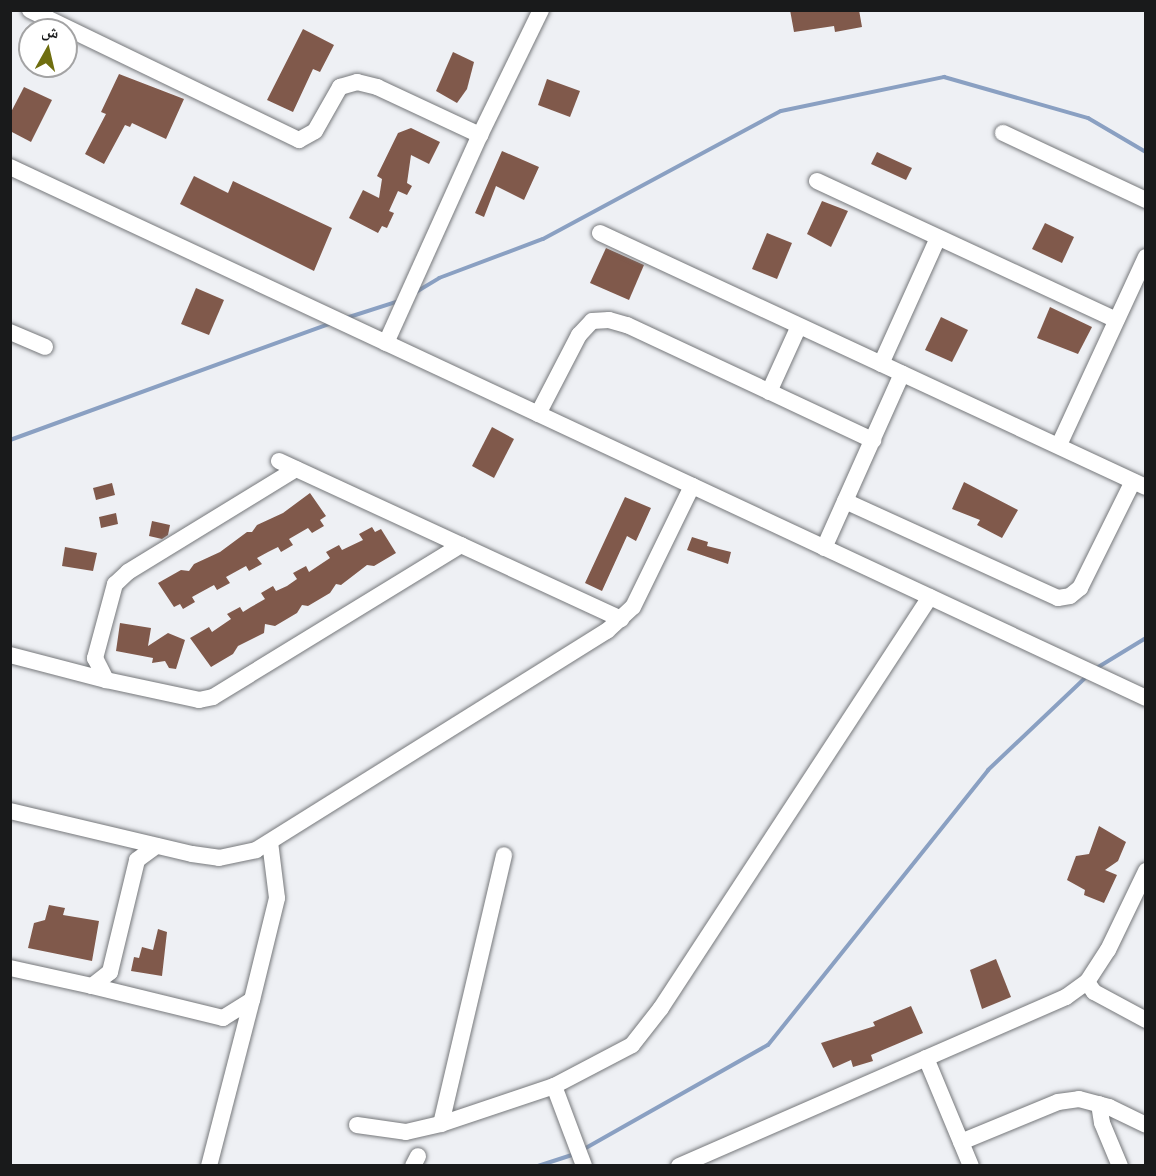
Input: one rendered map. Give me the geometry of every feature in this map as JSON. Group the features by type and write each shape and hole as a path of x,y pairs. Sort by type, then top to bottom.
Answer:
{"street":[{"path":"30,10 299,140 315,131 340,87 357,82 376,87 480,135"},
{"path":"386,344 480,135 541,10"},
{"path":"1003,133 1146,200"},
{"path":"10,167 1146,698"},
{"path":"817,181 1116,320"},
{"path":"600,233 1139,484 1080,588 1058,598 845,501"},
{"path":"881,364 938,238"},
{"path":"1059,445 1146,257"},
{"path":"538,414 579,335 592,321 627,325 873,440"},
{"path":"770,392 800,326"},
{"path":"10,332 45,347"},
{"path":"824,548 902,374"},
{"path":"279,461 621,619"},
{"path":"106,680 95,658 115,584 128,572 296,469"},
{"path":"10,811 156,846 219,858 237,856 270,842 621,619 633,607 692,486"},
{"path":"10,655 106,680 199,700 213,698 461,545"},
{"path":"357,1125 406,1132 441,1124 554,1086 632,1045 661,1008 930,597"},
{"path":"209,1166 277,898 270,842"},
{"path":"115,992 110,972 137,860 156,846"},
{"path":"441,1124 504,855"},
{"path":"679,1166 1066,997 1087,982 1108,950 1146,871"},
{"path":"10,968 223,1018 244,1033"},
{"path":"92,986 110,972"},
{"path":"1087,982 1094,992 1146,1020"},
{"path":"223,1018 252,1000"},
{"path":"926,1058 971,1166"},
{"path":"554,1086 584,1166"},
{"path":"961,1142 1058,1102 1079,1099 1099,1104 1146,1125"},
{"path":"1099,1104 1102,1123 1120,1166"}],"building":[{"path":"790,10 859,10 862,27 835,32 834,26 794,32"},
{"path":"303,29 334,45 320,72 313,69 293,112 267,100"},
{"path":"453,52 474,62 467,89 457,103 436,91"},
{"path":"119,74 184,99 166,139 132,123 130,127 125,125 104,164 85,154 106,114 101,112"},
{"path":"547,79 580,91 570,117 538,105"},
{"path":"24,87 52,100 31,142 10,131 10,114"},
{"path":"411,128 440,142 429,164 411,155 407,183 412,186 407,195 398,191 389,211 394,213 387,228 382,226 378,233 349,218 363,190 379,198 382,179 377,176 398,133"},
{"path":"502,151 539,167 524,200 496,186 484,217 475,213"},
{"path":"877,152 912,168 906,180 871,164"},
{"path":"194,176 228,193 233,181 332,228 314,271 180,204"},
{"path":"822,201 848,211 831,247 807,234"},
{"path":"1045,223 1074,237 1062,263 1032,249"},
{"path":"767,233 792,243 777,279 752,269"},
{"path":"606,248 644,265 629,300 590,283"},
{"path":"196,288 224,300 209,335 181,324"},
{"path":"1050,307 1092,327 1078,354 1037,338"},
{"path":"941,317 968,330 952,362 925,350"},
{"path":"492,427 514,439 494,478 472,466"},
{"path":"964,482 1018,510 1002,538 977,525 980,520 952,509"},
{"path":"112,483 115,495 96,500 93,488"},
{"path":"310,493 326,516 320,520 324,526 312,533 308,528 289,539 293,545 281,552 278,547 257,558 262,564 249,571 246,566 226,577 230,583 217,590 214,585 192,597 195,602 183,609 180,604 174,607 158,583 181,570 189,571 194,564 220,552 247,532 252,532 257,525 283,513"},
{"path":"625,497 651,508 636,541 627,536 602,591 585,583"},
{"path":"116,513 118,524 101,528 99,517"},
{"path":"152,521 170,525 168,535 162,539 149,536"},
{"path":"372,527 375,532 381,529 396,553 374,566 367,565 341,585 336,584 330,593 308,606 302,605 297,613 275,626 265,624 264,633 238,646 233,654 211,667 190,638 209,627 212,632 231,619 227,614 240,607 243,612 265,599 261,593 273,586 276,591 287,586 297,579 293,573 306,566 309,572 330,558 326,552 339,545 342,550 363,540 359,534"},
{"path":"692,537 708,542 707,546 731,552 728,564 687,550"},
{"path":"65,547 97,553 93,571 62,566"},
{"path":"120,623 151,628 148,646 168,633 185,640 176,669 169,668 165,661 152,663 153,658 116,651"},
{"path":"1099,826 1126,842 1118,861 1105,870 1117,875 1104,903 1084,895 1085,890 1067,880 1076,856 1089,854"},
{"path":"49,905 65,908 63,915 99,921 92,961 28,948 34,923 45,920"},
{"path":"158,929 167,932 162,976 131,971 134,957 139,958 142,947 153,950"},
{"path":"996,959 1011,997 982,1009 970,970"},
{"path":"911,1006 923,1033 871,1055 873,1061 853,1067 851,1060 833,1068 821,1043 875,1026 873,1022"}],"waterway":[{"path":"416,292 439,278 543,239 781,111 944,77 1088,118 1146,152"},
{"path":"346,318 399,301"},
{"path":"10,440 331,323"},
{"path":"1095,669 1146,638"},
{"path":"584,1149 768,1045 988,770 1087,676"},
{"path":"538,1166 574,1154"}]}
